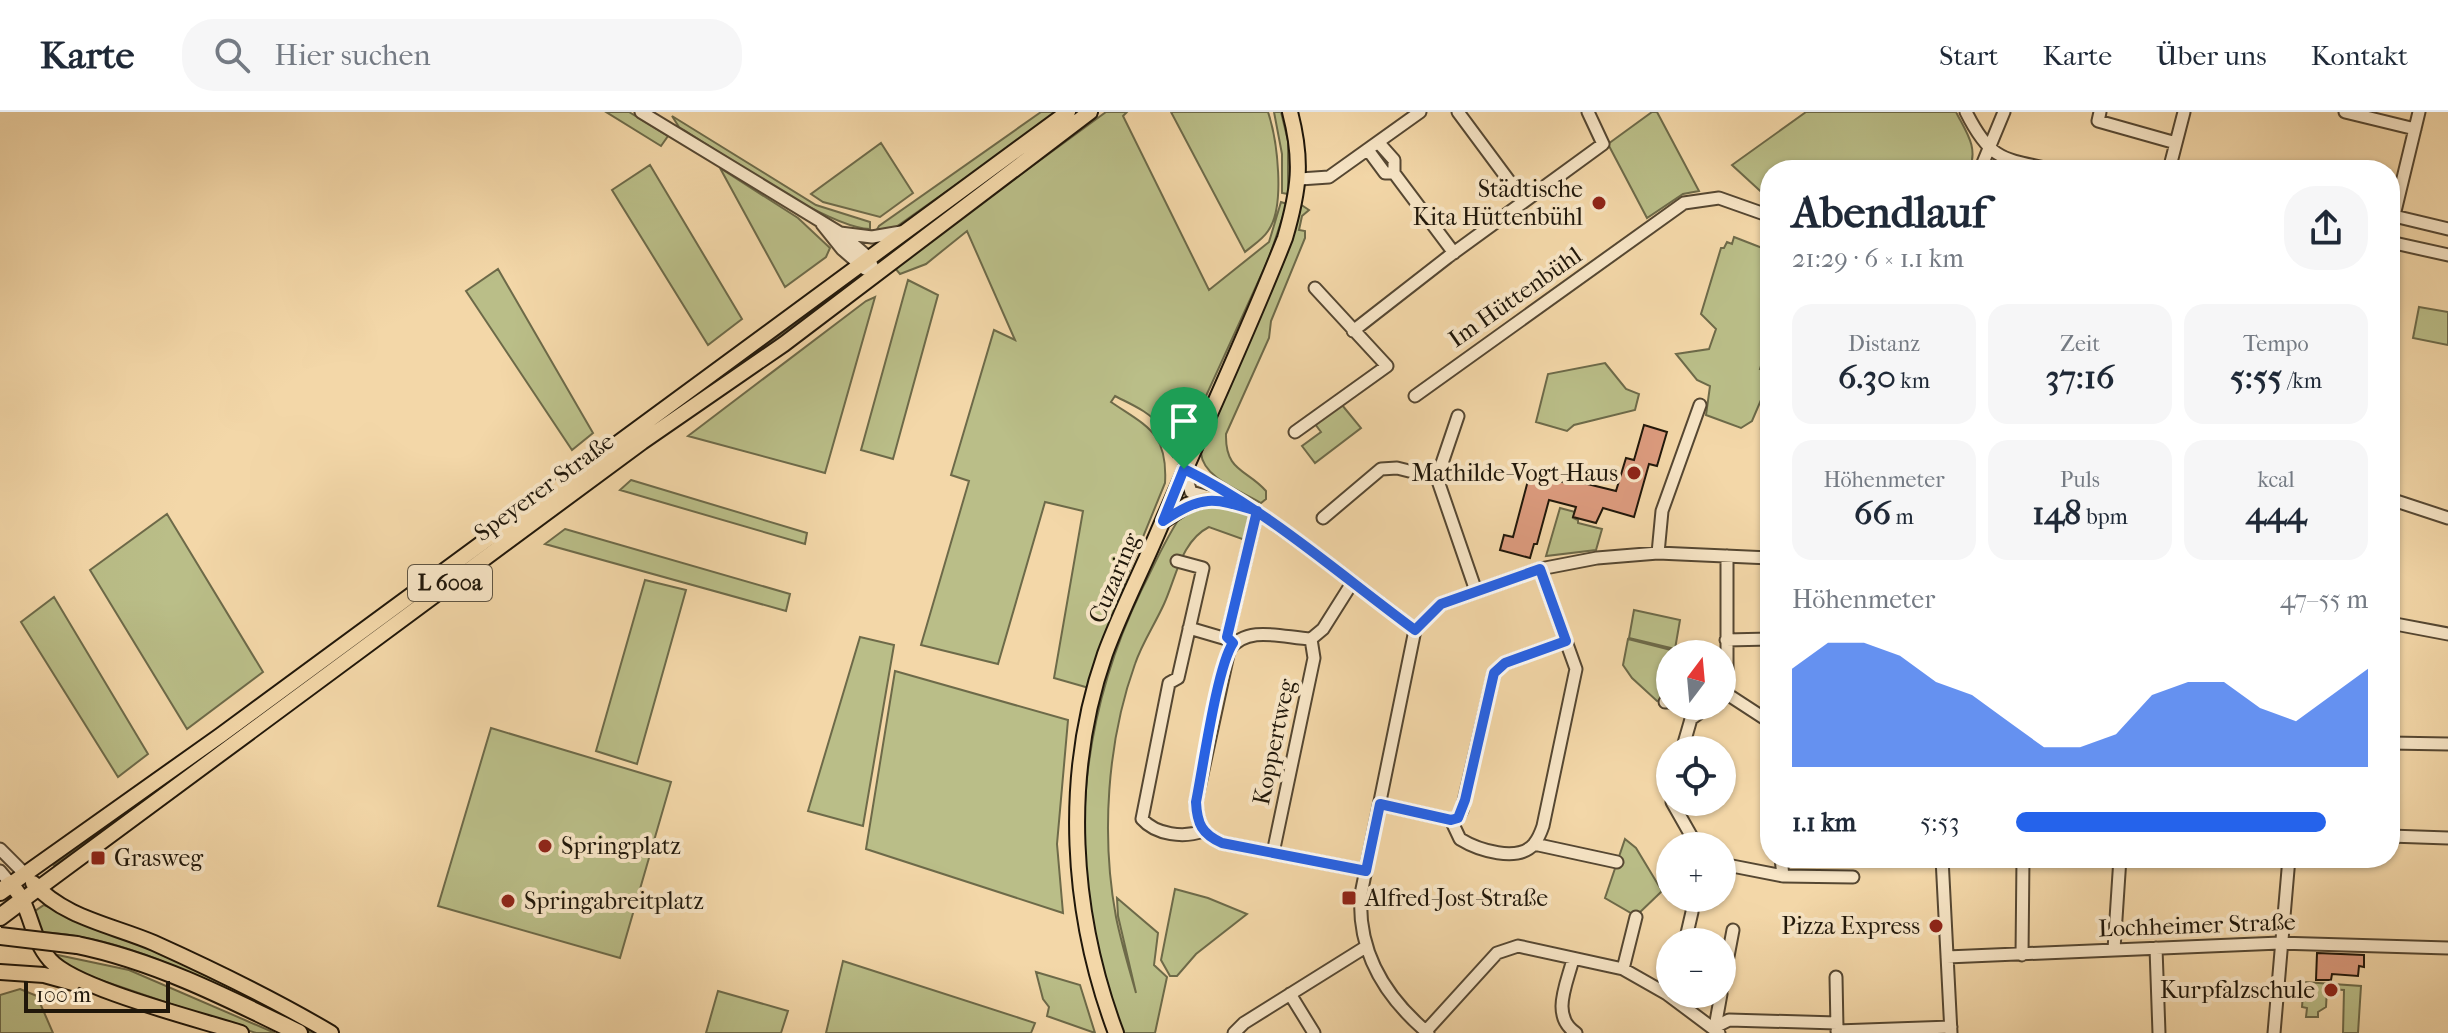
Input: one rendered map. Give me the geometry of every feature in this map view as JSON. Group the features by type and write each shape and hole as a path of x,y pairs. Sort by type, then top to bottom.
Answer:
{"highway":[{"name":"L 600a","path":"0,917 31,894"},
{"path":"0,936 77,945 119,955 175,975 299,1033"}],"main road":[{"name":"Speyerer Straße","path":"9,880 234,726 1068,112"},
{"name":"Speyerer Straße","path":"31,894 458,577 876,275 1090,112"},
{"name":"Cuzaring","path":"1116,1033 1091,950 1076,837 1079,780 1092,704 1106,653 1274,267 1295,205 1300,157 1290,112"},
{"path":"1163,521 1187,505 1206,499"},
{"path":"9,880 31,894 74,913 257,989 331,1033"},
{"path":"31,894 36,940 52,962 101,988"},
{"path":"0,972 44,975 101,988 241,1033"}],"street":[{"path":"1300,179 1329,177 1419,112"},
{"path":"1458,112 1524,201"},
{"path":"1353,331 1603,144 1588,112"},
{"path":"1966,112 1989,148 2007,160"},
{"path":"1984,160 2004,112"},
{"path":"2100,112 2098,121 2176,143"},
{"path":"2172,160 2184,112"},
{"path":"2345,112 2415,129"},
{"path":"2400,191 2419,112"},
{"path":"644,113 840,233 876,275"},
{"path":"1373,146 1381,169 1385,173 1394,173 1454,253"},
{"name":"Im Hüttenbühl","path":"1415,396 1684,203 1716,198 1760,213"},
{"path":"2400,217 2448,229"},
{"path":"818,219 864,262"},
{"path":"840,233 872,237 906,231"},
{"path":"2400,244 2448,255"},
{"path":"1295,432 1387,366 1315,288"},
{"path":"1658,553 1662,511 1700,405"},
{"path":"1458,416 1437,478 1476,591"},
{"path":"1323,518 1381,469 1397,468 1437,478"},
{"path":"1184,469 1191,492 1206,499 1257,511"},
{"path":"1184,469 1257,511 1301,541 1415,630"},
{"path":"2400,502 2448,518"},
{"path":"1257,511 1196,802 1197,820 1203,831 1222,843 1366,871"},
{"path":"1656,988 1623,969 1527,947 1502,950 1427,1032 1388,988 1364,948 1360,922 1366,871 1415,630 1441,604 1540,569 1597,558 1658,553 1760,558"},
{"path":"1727,556 1726,640 1760,639"},
{"path":"1177,561 1203,568 1178,678 1169,683 1142,819 1150,828 1176,834 1189,836 1203,831"},
{"path":"1534,844 1543,826 1576,669 1540,569"},
{"path":"1189,628 1230,640 1259,634 1311,639 1323,629 1352,583"},
{"path":"2400,625 2448,634"},
{"name":"Koppertweg","path":"1273,853 1314,658 1311,639"},
{"path":"1380,804 1451,820 1458,818 1494,673 1505,663 1566,641"},
{"path":"1736,702 1760,716"},
{"path":"2400,743 2448,744"},
{"path":"1451,820 1460,839 1482,849 1512,854 1534,844 1617,862"},
{"path":"2400,836 2448,838"},
{"path":"0,849 9,880"},
{"path":"1736,867 1783,876 1853,877"},
{"path":"1782,868 1783,876"},
{"path":"1717,1030 1729,1020 1837,1029 1951,1030 1943,868"},
{"path":"2022,955 2023,868"},
{"path":"2114,949 2119,868"},
{"path":"2274,1033 2288,868"},
{"path":"1688,928 1692,912"},
{"path":"1623,969 1636,917"},
{"name":"Lochheimer Straße","path":"1947,957 2280,943 2448,948"},
{"path":"1234,1033 1364,948"},
{"path":"2156,948 2159,1033"},
{"path":"1573,959 1560,1010 1567,1027 1576,1033"},
{"path":"1836,977 1837,1029"},
{"path":"1290,994 1314,1033"},
{"path":"1686,1008 1717,1030"},
{"path":"1717,1030 1719,1008"}],"green space":[{"path":"606,112 629,112 668,136 661,146"},
{"path":"1041,112 1059,112 896,227 875,233 879,226"},
{"path":"1106,112 1127,112 1123,116 1209,290 1269,242 1281,202 1287,204 1269,258 1180,453 1173,457 1159,426 1145,412 1115,396 1111,402 1144,425 1158,441 1163,452 1165,483 1125,581 1089,688 1054,678 1083,511 1045,502 998,664 921,645 969,481 951,475 994,330 1015,340 967,231 926,264 900,274 894,267"},
{"path":"1171,112 1268,112 1277,155 1277,206 1268,231 1245,252"},
{"path":"1274,112 1281,112 1288,141 1288,194 1282,193 1282,154"},
{"path":"1652,112 1657,112 1699,191 1683,194 1647,218 1608,144"},
{"path":"1806,112 1956,112 1970,140 1973,154 1972,160 1760,160 1760,191 1732,165"},
{"path":"672,116 816,205 870,222 870,229 851,225 801,203 679,127"},
{"path":"881,143 913,193 880,217 823,202 811,194"},
{"path":"650,165 742,319 708,345 612,190"},
{"path":"720,168 798,218 830,248 826,257 785,287"},
{"path":"1300,204 1309,210 1302,216 1299,230 1305,231 1305,238 1271,321 1269,338 1226,434 1233,463 1266,491 1266,499 1261,503 1216,477 1203,462 1201,453 1287,254"},
{"path":"1734,237 1760,247 1760,402 1752,421 1741,428 1706,415 1710,386 1697,380 1676,354 1709,349 1716,329 1701,314 1721,248 1727,242 1732,244"},
{"path":"498,269 593,433 572,450 466,291"},
{"path":"852,277 851,282 58,867 54,865"},
{"path":"908,280 938,295 893,459 861,450"},
{"path":"875,297 825,473 688,436 866,301"},
{"path":"2419,307 2448,312 2448,345 2413,338"},
{"path":"1605,363 1626,389 1639,394 1635,410 1574,425 1567,431 1536,422 1548,374"},
{"path":"1342,405 1361,428 1315,463 1302,446 1321,432 1315,424"},
{"path":"631,480 807,533 805,544 620,490"},
{"path":"1213,504 1253,512 1245,540 1209,527 1192,541 1138,656 1118,725 1108,822 1116,917 1136,993 1118,916 1117,898 1158,933 1154,965 1167,977 1155,1033 1121,1033 1097,958 1085,864 1084,817 1095,725 1122,635 1165,543 1181,516 1189,510"},
{"path":"1560,508 1575,512 1573,518 1578,523 1602,529 1596,550 1546,556"},
{"path":"167,514 263,672 187,729 90,570"},
{"path":"565,529 790,594 786,611 545,544"},
{"path":"645,580 686,590 637,764 596,751"},
{"path":"54,597 148,754 118,777 21,622"},
{"path":"1634,610 1680,620 1677,640 1656,640 1656,644 1629,638"},
{"path":"860,637 894,645 863,826 808,811"},
{"path":"1628,639 1656,646 1656,700 1632,678 1623,665"},
{"path":"895,671 1068,720 1057,844 1063,913 866,849"},
{"path":"491,728 671,782 620,958 438,906"},
{"path":"1625,839 1636,848 1656,881 1656,897 1636,916 1605,898"},
{"path":"1175,889 1247,914 1196,954 1177,976 1170,976 1161,960"},
{"path":"44,905 208,972 321,1033 311,1033 179,968 145,955 75,936 39,932 35,911"},
{"path":"53,954 129,970 275,1033 256,1033 80,973 63,965"},
{"path":"843,961 1035,1023 1031,1033 826,1033"},
{"path":"1036,972 1080,985 1095,1033 1047,1016 1049,1007 1043,999"},
{"path":"2304,982 2361,986 2358,1033 2343,1033 2344,990 2327,989 2326,1007 2318,1012 2318,1017 2306,1017 2307,1008 2302,1007"},
{"path":"20,989 37,996 53,1033 0,1033 0,995"},
{"path":"718,991 788,1011 781,1033 706,1033"}],"building":[{"name":"Mathilde-Vogt-Haus","path":"1644,425 1667,432 1657,466 1649,464 1634,517 1603,508 1596,523 1573,517 1576,507 1549,500 1530,558 1500,550 1504,535 1513,537 1530,473 1566,483 1567,479 1616,491 1626,458 1634,460"},
{"path":"2317,953 2364,955 2364,967 2359,966 2358,976 2332,974 2331,980 2316,980"}],"place":[{"name":"Städtische Kita Hüttenbühl","path":"1599,203"},
{"name":"Mathilde-Vogt-Haus","path":"1634,473"},
{"name":"Springplatz","path":"545,846"},
{"name":"Grasweg","path":"98,858"},
{"name":"Alfred-Jost-Straße","path":"1349,898"},
{"name":"Springabreitplatz","path":"508,901"},
{"name":"Pizza Express","path":"1936,926"},
{"name":"Kurpfalzschule","path":"2331,990"}],"route":[{"path":"1184,469 1163,521 1187,505 1206,499 1238,505 1257,511 1253,519 1227,637 1233,643 1217,698 1196,802 1197,820 1203,831 1222,843 1366,871 1380,804 1451,820 1458,818 1465,800 1494,673 1505,663 1566,641 1540,569 1441,604 1415,630 1301,541 1229,492 1184,469"}]}
